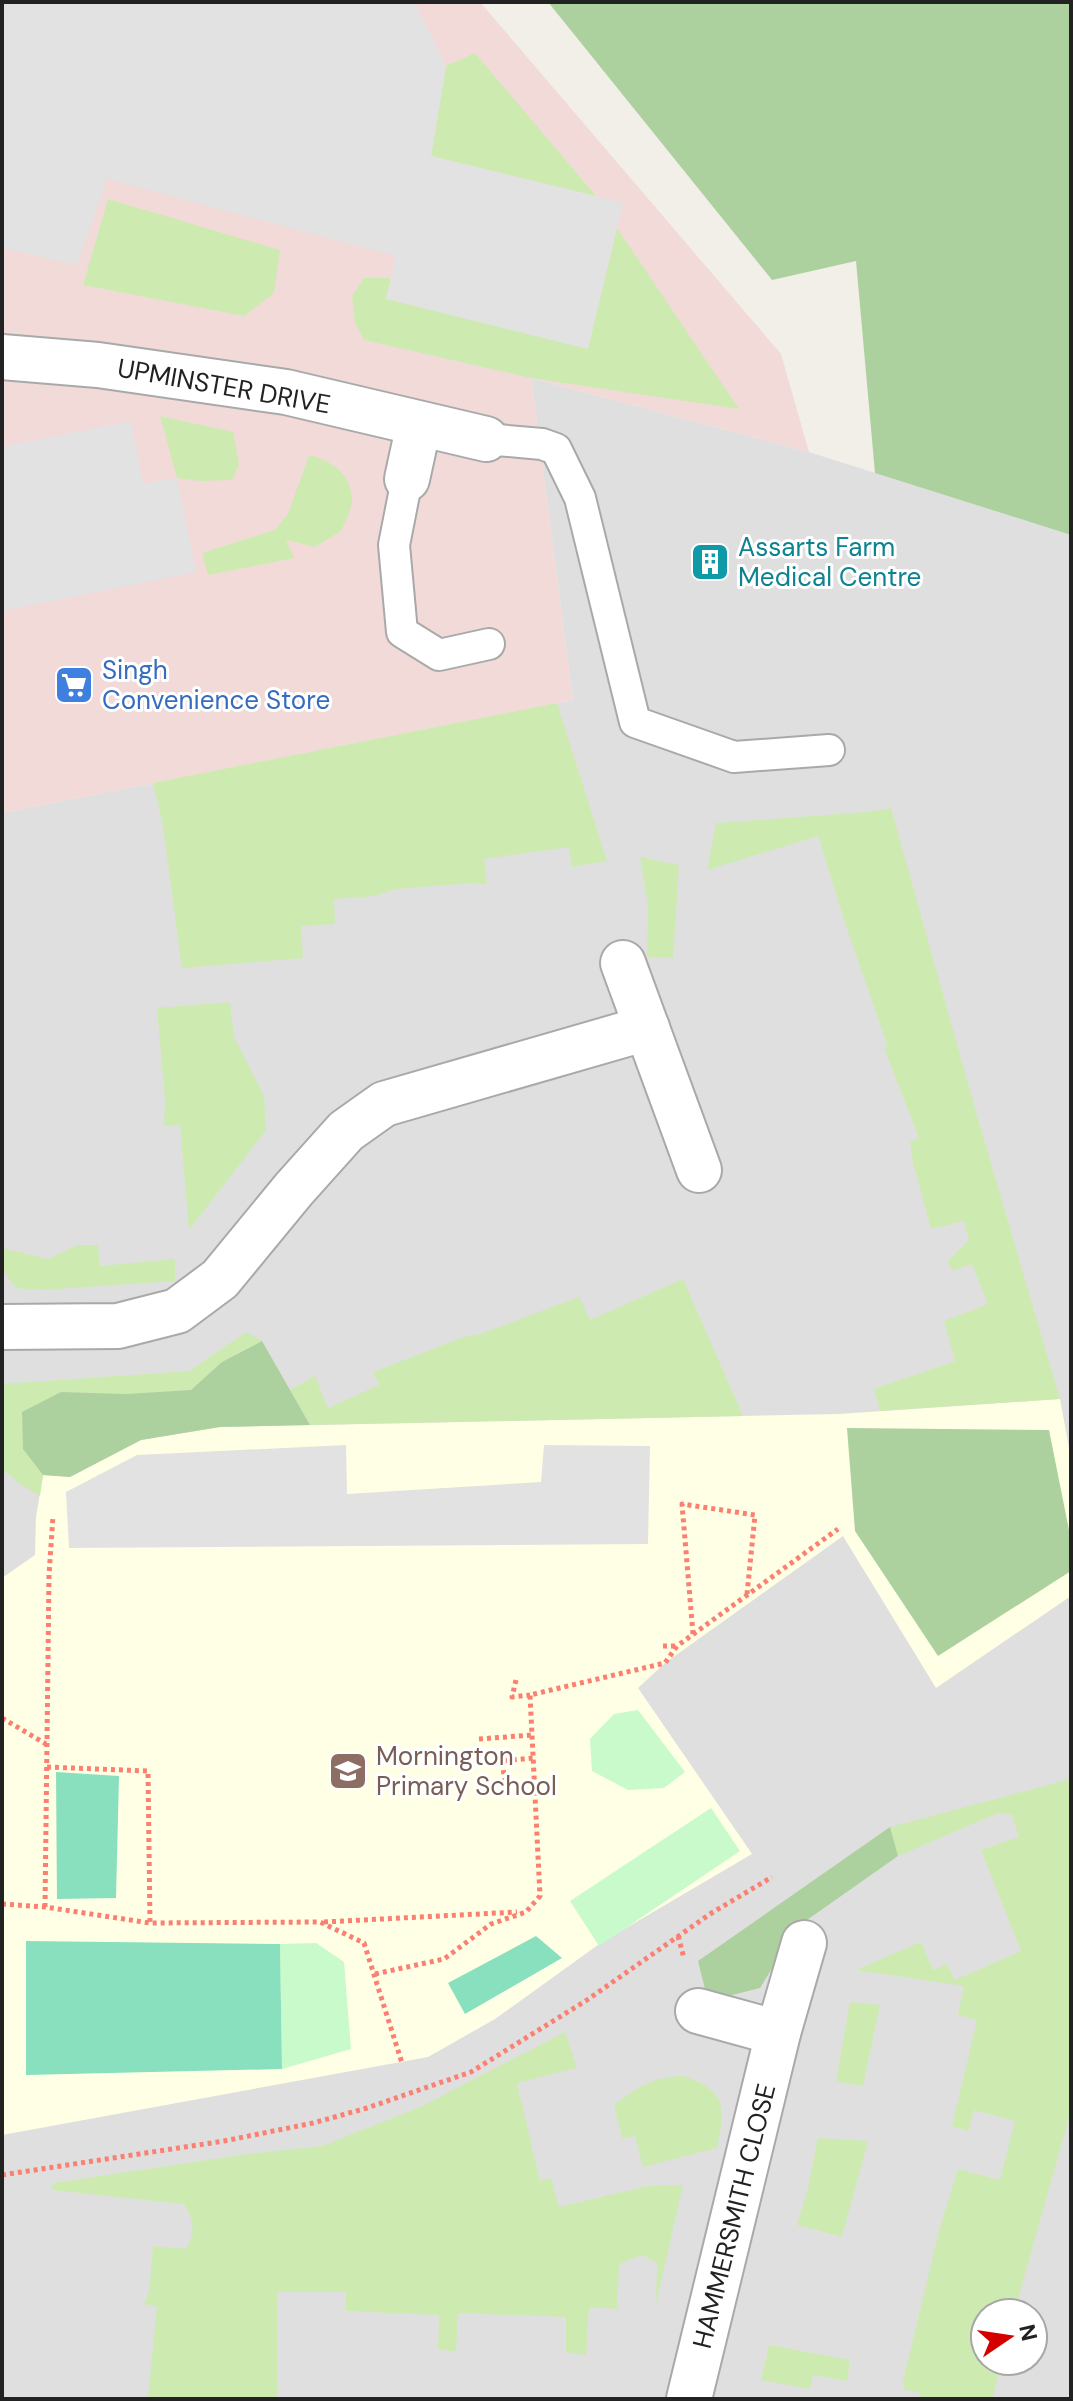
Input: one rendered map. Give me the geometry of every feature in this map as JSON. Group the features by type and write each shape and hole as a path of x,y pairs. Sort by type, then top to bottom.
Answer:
{"street":[{"name":"UPMINSTER DRIVE","path":"10,362 98,365 286,392 486,439"},
{"path":"407,479 419,424"},
{"path":"623,963 699,1170"},
{"path":"2,1327 118,1326 177,1311 220,1279 346,1131 384,1104 647,1028"},
{"name":"HAMMERSMITH CLOSE","path":"689,2399 778,2033 804,1943"},
{"path":"698,2011 778,2033"}],"lane":[{"path":"486,439 542,444 556,449 580,498 635,722 734,757 829,750"},
{"path":"407,479 394,545 402,632 439,655 489,644"}],"path":[{"path":"693,1634 682,1504 755,1515 747,1595"},
{"path":"45,1907 49,1575 53,1516"},
{"path":"516,1680 512,1697 665,1663 677,1646 838,1529"},
{"path":"663,1646 677,1646"},
{"path":"375,1974 444,1959 491,1924 526,1912 540,1896 530,1695"},
{"path":"2,1718 46,1744"},
{"path":"479,1739 532,1735"},
{"path":"505,1782 502,1761 533,1758"},
{"path":"47,1767 148,1771 150,1923"},
{"path":"2,2175 224,2141 313,2123 471,2072 587,2000 710,1914 772,1877"},
{"path":"2,1904 45,1907 150,1923 320,1922 526,1912"},
{"path":"320,1922 364,1943 402,2063"}],"shaded area":[{"path":"2,2 480,2 781,354 809,452 531,378 573,700 2,813"},
{"path":"2,2 414,2 446,66 431,156 623,203 588,349 386,299 396,256 107,179 77,265 2,248"},
{"path":"531,378 809,452 1071,535 1071,2399 2,2399 2,813 573,700"},
{"path":"131,421 143,484 177,478 196,572 2,611 2,447"},
{"name":"Mornington Primary School","path":"1060,1399 1071,1459 1071,1596 936,1688 843,1536 665,1663 638,1688 752,1854 602,1942 495,2019 428,2057 2,2135 2,1578 35,1555 36,1517 43,1475 70,1477 141,1440 220,1427 839,1414"},
{"path":"346,1445 347,1494 541,1482 544,1445 650,1446 648,1544 69,1548 66,1492 137,1455"}],"green space":[{"path":"548,2 1071,2 1071,535 875,473 856,261 772,280"},
{"path":"475,53 596,196 431,156 446,66"},
{"path":"108,199 280,250 274,293 244,316 83,285"},
{"path":"617,228 739,409 531,378 364,340 355,323 352,296 364,278 391,278 386,298 587,348"},
{"path":"160,416 233,432 239,464 232,480 177,478"},
{"path":"309,455 325,460 348,482 352,503 341,531 315,547 286,540 294,558 208,575 202,553 275,530 288,514"},
{"path":"557,703 607,861 572,867 569,847 484,859 487,884 396,889 374,896 334,899 335,924 301,926 303,958 182,968 162,820 153,783"},
{"path":"891,808 1060,1399 880,1411 874,1389 955,1361 944,1321 988,1304 972,1264 952,1271 948,1261 969,1240 964,1221 931,1229 912,1159 910,1142 919,1138 884,1048 888,1047 818,836 707,870 716,823"},
{"path":"640,857 679,865 673,958 647,957 648,905"},
{"path":"230,1002 234,1037 264,1096 266,1130 189,1230 180,1125 164,1126 165,1100 157,1008"},
{"path":"77,1245 98,1245 100,1266 175,1259 175,1281 42,1290 16,1288 2,1269 2,1248 48,1259"},
{"path":"683,1279 743,1416 310,1425 290,1390 315,1376 328,1408 379,1385 373,1372 464,1337 480,1334 579,1297 590,1320"},
{"path":"246,1332 262,1341 222,1362 191,1390 126,1394 61,1392 23,1449 43,1475 40,1496 2,1469 2,1384 189,1371"},
{"path":"262,1341 310,1425 220,1427 141,1440 70,1477 43,1475 23,1449 22,1412 61,1392 126,1394 191,1390 222,1362"},
{"path":"847,1428 1049,1430 1071,1540 1071,1571 938,1656 855,1531"},
{"path":"638,1710 685,1772 664,1788 628,1790 592,1771 590,1739 614,1714"},
{"path":"56,1772 119,1776 116,1898 57,1899"},
{"path":"1071,1779 1071,2111 1019,2297 969,2297 969,2377 998,2377 992,2399 919,2399 920,2392 904,2390 903,2381 940,2227 958,2169 1000,2180 1015,2121 974,2110 968,2131 952,2126 977,2020 958,2015 964,1986 856,1970 921,1942 933,1970 947,1964 955,1980 1021,1951 981,1850 1019,1837 1012,1815 998,1813 898,1856 890,1827"},
{"path":"711,1808 740,1851 599,1946 570,1901"},
{"path":"890,1827 898,1856 797,1927 760,1988 708,2001 698,1961"},
{"path":"536,1936 562,1958 465,2014 448,1983"},
{"path":"26,1941 280,1944 282,2069 26,2075"},
{"path":"316,1943 344,1962 351,2049 282,2069 280,1944"},
{"path":"850,2002 880,2005 863,2086 836,2081"},
{"path":"565,2032 577,2068 517,2083 540,2181 551,2178 559,2207 648,2186 683,2185 656,2304 657,2263 642,2255 619,2264 617,2309 589,2307 586,2355 566,2352 566,2317 458,2313 456,2352 438,2349 439,2315 346,2311 346,2292 277,2292 277,2399 148,2399 157,2306 144,2304 149,2291 153,2246 186,2249 192,2232 190,2216 184,2204 52,2190 53,2183 322,2146 420,2107"},
{"path":"683,2076 708,2088 720,2103 722,2122 717,2148 643,2167 635,2136 622,2138 614,2105 646,2084"},
{"path":"818,2138 868,2141 842,2237 797,2225"},
{"path":"769,2345 850,2360 847,2381 813,2375 810,2389 761,2380"}],"place":[{"name":"Assarts Farm Medical Centre","path":"710,562"},
{"name":"Singh Convenience Store","path":"74,685"},
{"name":"Mornington Primary School","path":"348,1771"}]}
